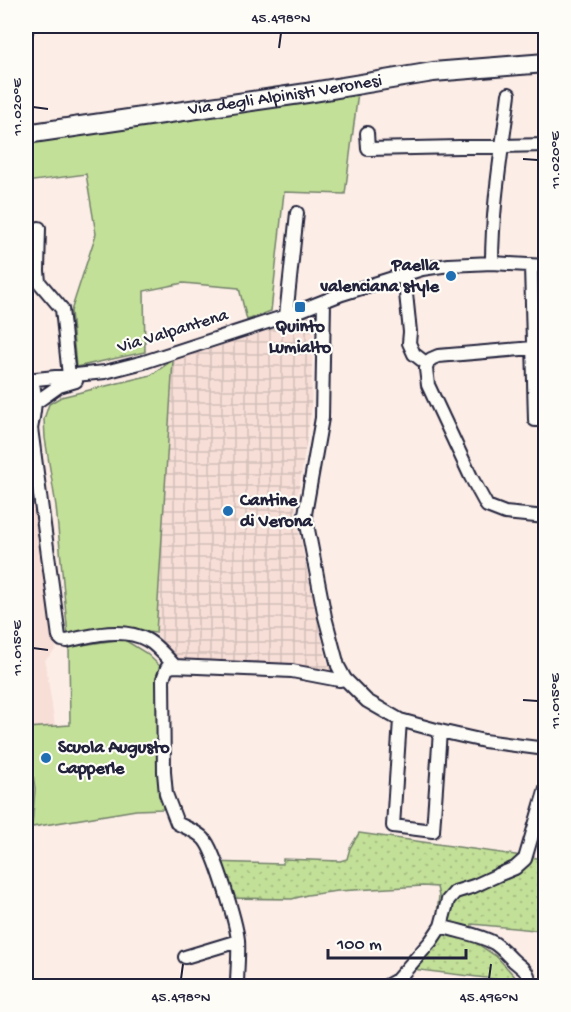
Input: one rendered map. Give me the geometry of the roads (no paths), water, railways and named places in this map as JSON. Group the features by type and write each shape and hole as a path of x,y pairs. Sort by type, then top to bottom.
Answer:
{"highway":[{"name":"Via degli Alpinisti Veronesi","path":"26,134 308,93 433,72 546,63"}],"street":[{"path":"26,32 27,26"},
{"path":"492,263 496,195 509,94"},
{"path":"367,133 368,149 546,145"},
{"path":"286,316 297,213"},
{"path":"39,228 39,282"},
{"name":"Via Valpantena","path":"28,380 105,372 144,362 422,269 492,263 546,266"},
{"path":"531,265 539,348 535,420 546,420"},
{"path":"404,274 409,343 414,354 427,364"},
{"path":"26,275 31,275 39,282 62,309 69,376"},
{"path":"324,300 322,418 305,514 325,618 338,666 345,679 366,701 399,720 484,741 546,749"},
{"path":"539,348 438,356 431,359 426,369 428,385 487,506 505,513 546,517"},
{"path":"35,403 58,386 105,372"},
{"path":"28,380 34,386 35,403 28,432"},
{"path":"26,415 59,638 67,640 129,634 148,640 176,666"},
{"path":"237,987 238,941 231,907 214,858 207,842 198,833 177,823 166,794 163,679 167,668 176,666 292,671 345,679"},
{"path":"307,673 320,672 338,666"},
{"path":"399,720 393,826 433,831 440,731"},
{"path":"386,987 397,980 431,941 441,926 448,900 455,892 515,868 525,859 546,788"},
{"path":"441,926 478,936 496,944 526,971 529,984 536,987"},
{"path":"184,957 238,941"}],"place":[{"name":"Paella valenciana style","path":"451,276"},
{"name":"Quinto Lumialto","path":"300,307"},
{"name":"Cantine di Verona","path":"228,511"},
{"name":"Scuola Augusto Capperle","path":"46,758"}]}
